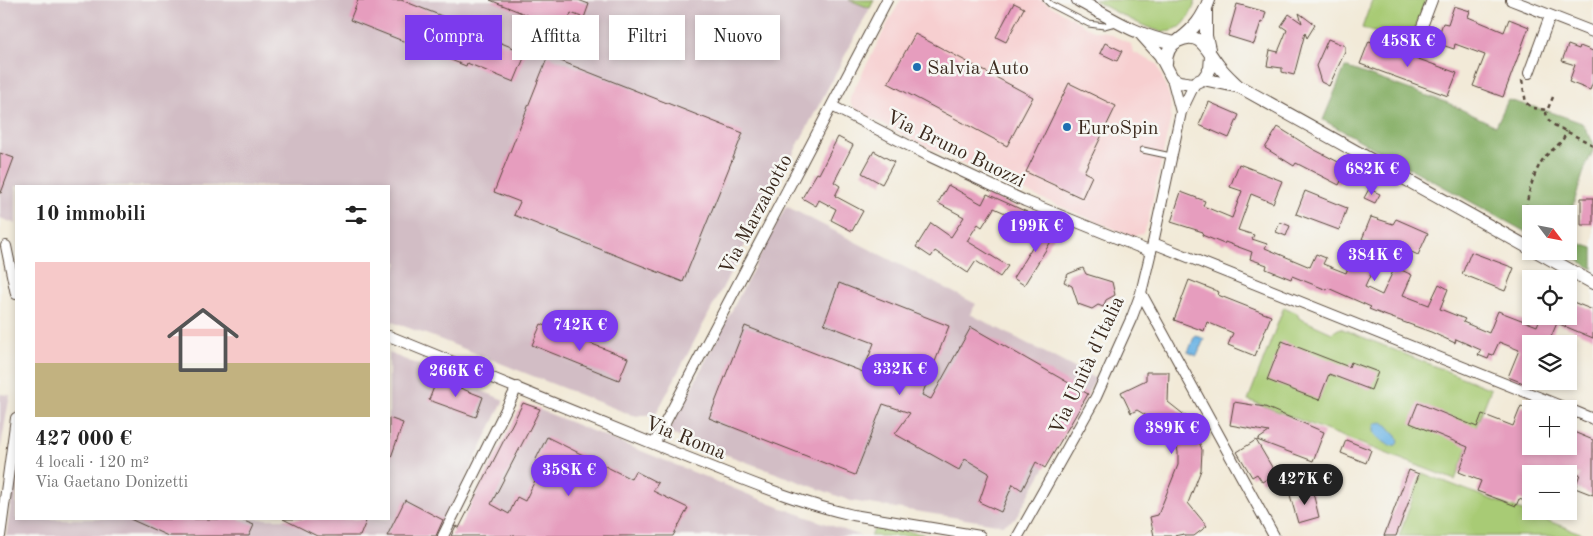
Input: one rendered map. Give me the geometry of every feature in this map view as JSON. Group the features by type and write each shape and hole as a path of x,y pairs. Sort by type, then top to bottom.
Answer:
{"street":[{"name":"Via Marzabotto","path":"654,444 887,0"},
{"path":"1078,0 1154,39 1177,41 1192,38 1204,44 1227,76 1240,87 1522,243"},
{"path":"1415,45 1432,0"},
{"path":"1511,0 1593,32"},
{"path":"1207,6 1200,21 1169,49 1166,56 1168,72 1172,78 1186,84 1199,81 1240,87"},
{"path":"1199,81 1210,69 1212,62 1206,36 1207,6"},
{"path":"1526,74 1550,16"},
{"path":"1142,34 1166,64"},
{"name":"Via Unità d'Italia","path":"1172,78 1181,112"},
{"name":"Via Unità d'Italia","path":"1018,536 1096,397 1123,339 1140,293 1152,248 1181,112 1199,81"},
{"name":"Via Bruno Buozzi","path":"832,106 929,156 1025,201 1546,400"},
{"path":"7,246 15,289"},
{"path":"1552,260 1593,283"},
{"path":"1140,293 1274,536"},
{"name":"Via Roma","path":"390,336 782,494 834,511 980,536"},
{"path":"443,536 517,387"},
{"name":"Via Bruno Buozzi","path":"1577,412 1593,418"},
{"path":"0,536 15,425"}],"lane":[{"path":"1046,0 1066,13 1089,24 1104,26 1119,22"},
{"path":"1143,150 1171,156"}],"path":[{"path":"1526,74 1526,103 1533,108 1547,110"},
{"path":"1553,97 1546,115 1550,121 1593,145"},
{"path":"1526,205 1537,171 1546,155 1561,142 1566,131"}],"shaded area":[{"path":"0,0 849,0 870,8 656,414 634,416 390,321 390,279 398,263 390,259 390,185 15,185 15,224 0,218"},
{"path":"901,0 1041,0 1094,31 1103,31 1131,44 1133,52 1157,64 1170,98 1171,117 1147,225 1142,234 1131,236 1003,182 923,145 856,110 851,104 850,97"},
{"path":"786,206 976,304 970,314 1096,379 1015,519 1003,525 851,501 668,433"},
{"path":"390,353 504,400 437,536 6,536 15,475 15,520 390,520"},
{"path":"0,394 10,395 0,451"},
{"path":"523,403 779,507 861,536 455,536"}],"green space":[{"path":"849,0 874,0 870,8"},
{"path":"1094,0 1196,0 1191,13 1179,28 1172,31 1163,31 1144,26"},
{"path":"1372,0 1426,0 1409,44 1362,28"},
{"path":"1345,67 1448,103 1496,126 1508,100 1548,111 1582,123 1593,142 1593,151 1585,168 1573,205 1522,205 1522,230 1323,120"},
{"path":"1578,243 1593,248 1593,269 1577,260"},
{"path":"1284,307 1297,313 1299,318 1332,333 1340,328 1491,389 1455,480 1248,400"},
{"path":"1422,473 1522,511 1522,520 1546,520 1588,536 1399,536"},
{"path":"877,526 934,536 870,536"}],"water":[{"path":"1195,335 1204,339 1197,356 1188,352"},
{"path":"1383,422 1397,436 1399,442 1396,445 1390,446 1375,434 1374,427 1376,423"}],"building":[{"path":"358,0 401,0 439,15 405,15 405,42 350,20"},
{"path":"490,0 578,0 589,4 585,15 571,13 570,15 527,15"},
{"path":"1014,3 1024,8 1006,42 996,37"},
{"path":"1237,4 1266,12 1254,44 1228,36"},
{"path":"1454,6 1470,11 1468,17 1504,32 1509,19 1529,27 1503,97 1473,86 1485,55 1455,44 1454,49 1436,43 1443,23 1448,24"},
{"path":"1299,13 1315,25 1307,38 1305,33 1294,75 1282,72 1282,68 1267,66 1270,50 1278,52 1287,30 1281,26 1289,14 1302,23"},
{"path":"915,34 1033,97 1007,146 888,83"},
{"path":"1328,39 1345,46 1345,52 1329,86 1321,82 1316,66"},
{"path":"1369,41 1457,73 1448,96 1360,64"},
{"path":"502,43 512,47 512,60 523,60 514,82 467,63 466,66 451,60 502,60"},
{"path":"1105,43 1122,51 1117,61 1100,53"},
{"path":"1568,45 1579,49 1580,46 1593,51 1593,82 1590,90 1569,82 1575,65 1562,61"},
{"path":"546,60 558,60 743,133 683,282 514,215 520,202 494,192"},
{"path":"1069,83 1116,106 1084,172 1092,176 1082,198 1026,172"},
{"path":"1209,102 1239,115 1229,138 1199,125"},
{"path":"1278,127 1313,149 1348,167 1339,185 1296,163 1294,166 1265,148"},
{"path":"838,137 853,145 834,182 840,186 835,196 863,211 852,231 831,220 836,209 819,200 816,206 802,198 817,173 819,174"},
{"path":"874,151 894,162 882,184 862,173"},
{"path":"0,153 14,158 1,193 0,193"},
{"path":"1239,164 1282,181 1273,203 1251,194 1238,230 1254,235 1252,239 1267,244 1265,248 1310,267 1316,254 1326,258 1323,264 1346,273 1352,258 1374,267 1365,287 1382,295 1395,267 1412,275 1403,295 1429,305 1439,284 1448,289 1440,309 1465,319 1463,322 1489,333 1498,311 1522,320 1522,325 1556,325 1552,335 1522,335 1522,382 1508,377 1519,350 1499,342 1493,355 1490,354 1488,359 1478,355 1481,350 1456,339 1455,343 1369,309 1371,307 1328,288 1327,290 1292,276 1291,279 1266,269 1267,265 1250,259 1252,252 1225,242 1224,244 1202,235 1203,232 1171,222 1181,192 1205,201 1203,206 1232,218 1242,191 1230,187"},
{"path":"948,185 982,204 987,194 1027,212 1023,221 994,208 982,227 978,224 967,241 1008,266 1000,277 976,261 968,273 935,251 931,257 916,247 931,223 951,237 964,217 938,203"},
{"path":"1369,189 1380,194 1375,203 1364,198"},
{"path":"1305,191 1347,208 1339,230 1296,214"},
{"path":"1581,198 1593,198 1593,225 1581,225"},
{"path":"1371,217 1393,224 1396,219 1428,233 1418,255 1405,249 1404,252 1398,249 1396,254 1362,239"},
{"path":"1280,222 1290,226 1286,236 1276,232"},
{"path":"1047,223 1060,227 1024,285 1013,278"},
{"path":"1471,252 1514,268 1505,291 1462,274"},
{"path":"1083,268 1086,274 1112,282 1115,295 1106,300 1103,307 1098,305 1092,309 1078,304 1072,286 1064,282 1068,274"},
{"path":"1189,280 1219,292 1218,295 1271,316 1255,356 1228,345 1233,333 1207,322 1204,331 1174,320"},
{"path":"839,283 949,326 922,395 931,399 971,327 1088,394 1045,468 1036,462 1022,490 1013,484 1001,512 979,502 989,473 965,459 959,470 895,434 910,413 883,404 855,475 709,418 745,326 863,372 874,343 824,324"},
{"path":"1577,304 1593,310 1593,338 1562,325 1577,325"},
{"path":"541,324 628,358 619,380 532,345"},
{"path":"1282,341 1349,367 1351,362 1378,372 1371,390 1329,374 1319,400 1267,380"},
{"path":"1146,372 1169,372 1168,402 1192,421 1202,450 1201,470 1188,503 1207,526 1194,536 1185,536 1184,534 1154,536 1150,517 1158,515 1178,465 1178,452 1174,437 1162,425 1137,410 1131,413 1121,392 1146,380"},
{"path":"437,379 483,397 476,417 429,400"},
{"path":"1234,402 1265,407 1324,432 1313,461 1257,440 1269,432 1230,425"},
{"path":"523,403 540,409 491,504 509,514 517,497 525,501 543,464 535,461 547,437 631,479 635,471 658,483 653,491 688,508 673,536 451,536 456,526 459,528"},
{"path":"1418,403 1477,427 1482,414 1513,426 1521,406 1522,455 1577,455 1577,433 1593,440 1593,495 1577,489 1580,474 1577,474 1577,465 1522,465 1522,500 1519,499 1516,506 1477,491 1481,481 1459,472 1468,447 1410,423"},
{"path":"390,418 403,423 390,460"},
{"path":"1256,440 1276,474 1262,482 1257,474 1252,477 1237,452"},
{"path":"1346,440 1371,450 1366,463 1341,453"},
{"path":"1409,470 1419,474 1396,536 1384,536"},
{"path":"1312,489 1319,517 1298,523 1290,495"},
{"path":"405,500 443,520 436,536 387,536"},
{"path":"132,520 242,520 254,525 249,536 168,536"},
{"path":"285,520 367,520 360,536 317,536"}],"place":[{"name":"Salvia Auto","path":"917,67"},
{"name":"EuroSpin","path":"1067,127"}]}
